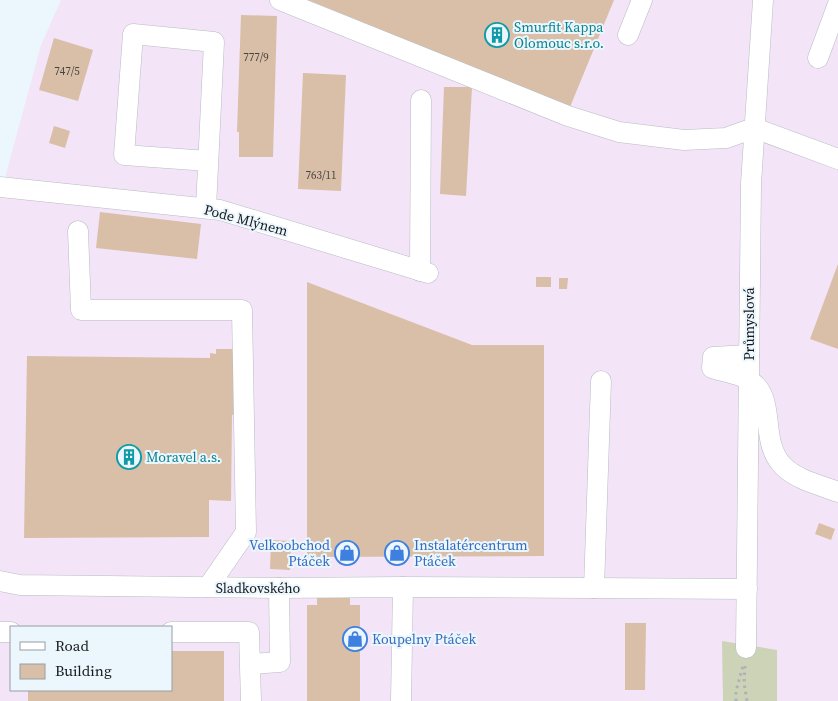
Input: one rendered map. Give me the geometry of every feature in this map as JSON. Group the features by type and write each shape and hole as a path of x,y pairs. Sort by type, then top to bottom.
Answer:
{"street":[{"path":"280,0 568,116 619,132 692,139 726,138 754,128 838,160"},
{"path":"628,35 642,0"},
{"name":"Průmyslová","path":"746,648 750,193 763,0"},
{"path":"818,58 838,4"},
{"path":"206,208 214,42 133,34 124,155 208,161"},
{"name":"Pode Mlýnem","path":"0,187 220,210 424,272 421,100"},
{"path":"78,231 81,310 242,310 246,532 208,587"},
{"path":"749,355 713,357 712,368 748,380 763,395 766,402 771,446 781,464 797,476 838,492"},
{"path":"594,588 602,381"},
{"name":"Sladkovského","path":"0,581 20,585 279,588 747,589"},
{"path":"400,701 403,587"},
{"path":"251,664 280,662 279,588"},
{"path":"172,632 249,632 251,701"}],"path":[{"path":"736,701 736,691 746,648"},
{"path":"746,648 744,683 747,701"}],"shaded area":[{"path":"61,0 838,0 838,701 777,701 777,650 725,701 0,701 0,196 41,45"}],"green space":[{"path":"722,641 777,650 777,701 723,701"}],"building":[{"name":"Smurfit Kappa Olomouc s.r.o.","path":"308,0 614,0 570,107"},
{"path":"241,15 277,16 273,157 239,157 239,132 237,132"},
{"path":"54,38 93,50 78,101 39,90"},
{"path":"303,73 346,75 341,191 298,189"},
{"path":"444,87 472,87 466,196 440,194"},
{"path":"54,126 70,131 65,148 49,143"},
{"path":"100,212 201,224 197,259 96,248"},
{"path":"838,264 838,349 810,339"},
{"path":"536,277 551,277 551,287 536,287"},
{"path":"559,278 568,278 567,289 559,289"},
{"path":"307,282 472,345 544,345 544,556 307,557"},
{"name":"Moravel a.s.","path":"216,349 236,349 235,414 232,415 231,501 209,500 209,537 24,538 27,356 210,358 210,353 216,354"},
{"path":"819,523 835,529 831,540 815,534"},
{"path":"271,540 291,541 290,570 270,569"},
{"path":"317,597 350,597 350,605 360,605 360,701 307,701 307,605 317,605"},
{"path":"625,623 646,623 645,690 625,690"},
{"path":"172,651 224,651 224,701 28,701 28,691 172,691"}],"place":[{"name":"Smurfit Kappa Olomouc s.r.o.","path":"497,35"},
{"name":"Moravel a.s.","path":"129,457"},
{"name":"Velkoobchod Ptáček","path":"347,553"},
{"name":"Instalatércentrum Ptáček","path":"397,553"},
{"name":"Koupelny Ptáček","path":"355,639"}]}
